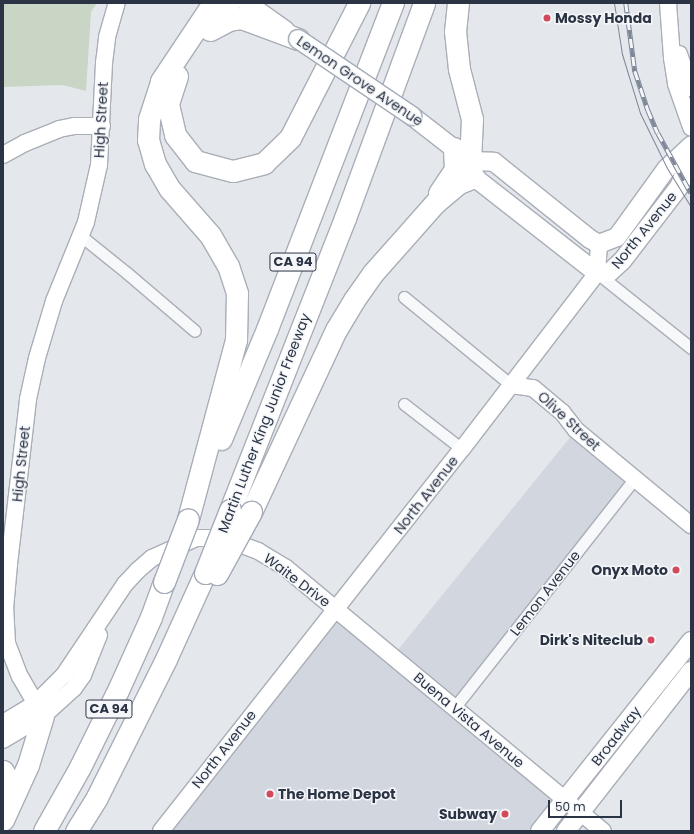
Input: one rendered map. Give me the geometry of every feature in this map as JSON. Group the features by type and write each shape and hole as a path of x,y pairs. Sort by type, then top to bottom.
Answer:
{"highway":[{"path":"215,4 210,30 176,77 168,104 175,135 195,161 233,171 264,163 290,138 359,3"},
{"name":"CA 94","path":"44,831 80,767 119,688 151,617 188,519 267,329 393,3"},
{"name":"Martin Luther King Junior Freeway","path":"211,574 230,510 345,218 424,3"},
{"path":"211,574 251,512 336,330 373,273 435,203 459,183 472,169 472,119 459,69 455,31 458,3"},
{"path":"188,519 236,340 237,293 228,266 210,235 169,188 155,164 148,140 149,119 161,81 215,4"},
{"path":"210,30 229,20 241,18 298,39"},
{"path":"435,203 438,194 454,173 456,165 454,148"},
{"name":"CA 94","path":"76,831 97,797 166,659 190,606 211,574"},
{"path":"3,820 28,765 40,710"},
{"path":"3,771 6,777 8,790 3,813"}],"main road":[{"name":"High Street","path":"40,710 20,677 7,643 6,602 30,392 37,358 54,301 86,222 99,165 104,63 107,37 117,3"},
{"name":"Lemon Grove Avenue","path":"247,3 412,116 454,148 472,169 512,208 597,273"},
{"path":"668,3 672,58 676,84 691,127"},
{"path":"671,28 691,88"},
{"path":"3,155 25,143 59,129 74,126 102,126"},
{"name":"North Avenue","path":"599,244 617,237 667,168 691,146"},
{"path":"472,169 494,162 590,239 599,244 597,273"},
{"name":"North Avenue","path":"160,831 462,449 597,273 610,272 622,261 685,187 683,177 691,166"},
{"path":"512,208 538,197"},
{"name":"Olive Street","path":"511,385 532,388 562,412 576,430 691,525"},
{"name":"Waite Drive","path":"3,740 40,710 74,688 83,675 116,597 136,571 152,558 196,538 213,538 246,545 273,560 334,609"},
{"name":"Buena Vista Avenue","path":"334,609 603,831"},
{"name":"Broadway","path":"540,831 691,641"},
{"name":"Broadway","path":"566,831 691,671"},
{"name":"Waite Drive","path":"3,723 40,710"}],"street":[{"path":"81,236 195,331"},
{"path":"597,273 691,348"},
{"path":"404,297 511,385"},
{"path":"404,404 462,449"},
{"name":"Lemon Avenue","path":"454,708 635,478"}],"shaded area":[{"path":"576,430 635,478 453,702 394,655"},
{"path":"336,612 562,799 537,831 163,831"}],"green space":[{"path":"3,3 97,3 91,12 86,91 63,85 3,87"}],"tram line":[{"path":"614,3 622,54 640,113 667,168 691,207"}],"railway":[{"path":"626,3 635,71 648,110 658,133 691,193"}],"place":[{"name":"Mossy Honda","path":"547,18"},
{"name":"Onyx Moto","path":"676,570"},
{"name":"Dirk's Niteclub","path":"651,640"},
{"name":"The Home Depot","path":"270,794"},
{"name":"Subway","path":"505,814"}]}
